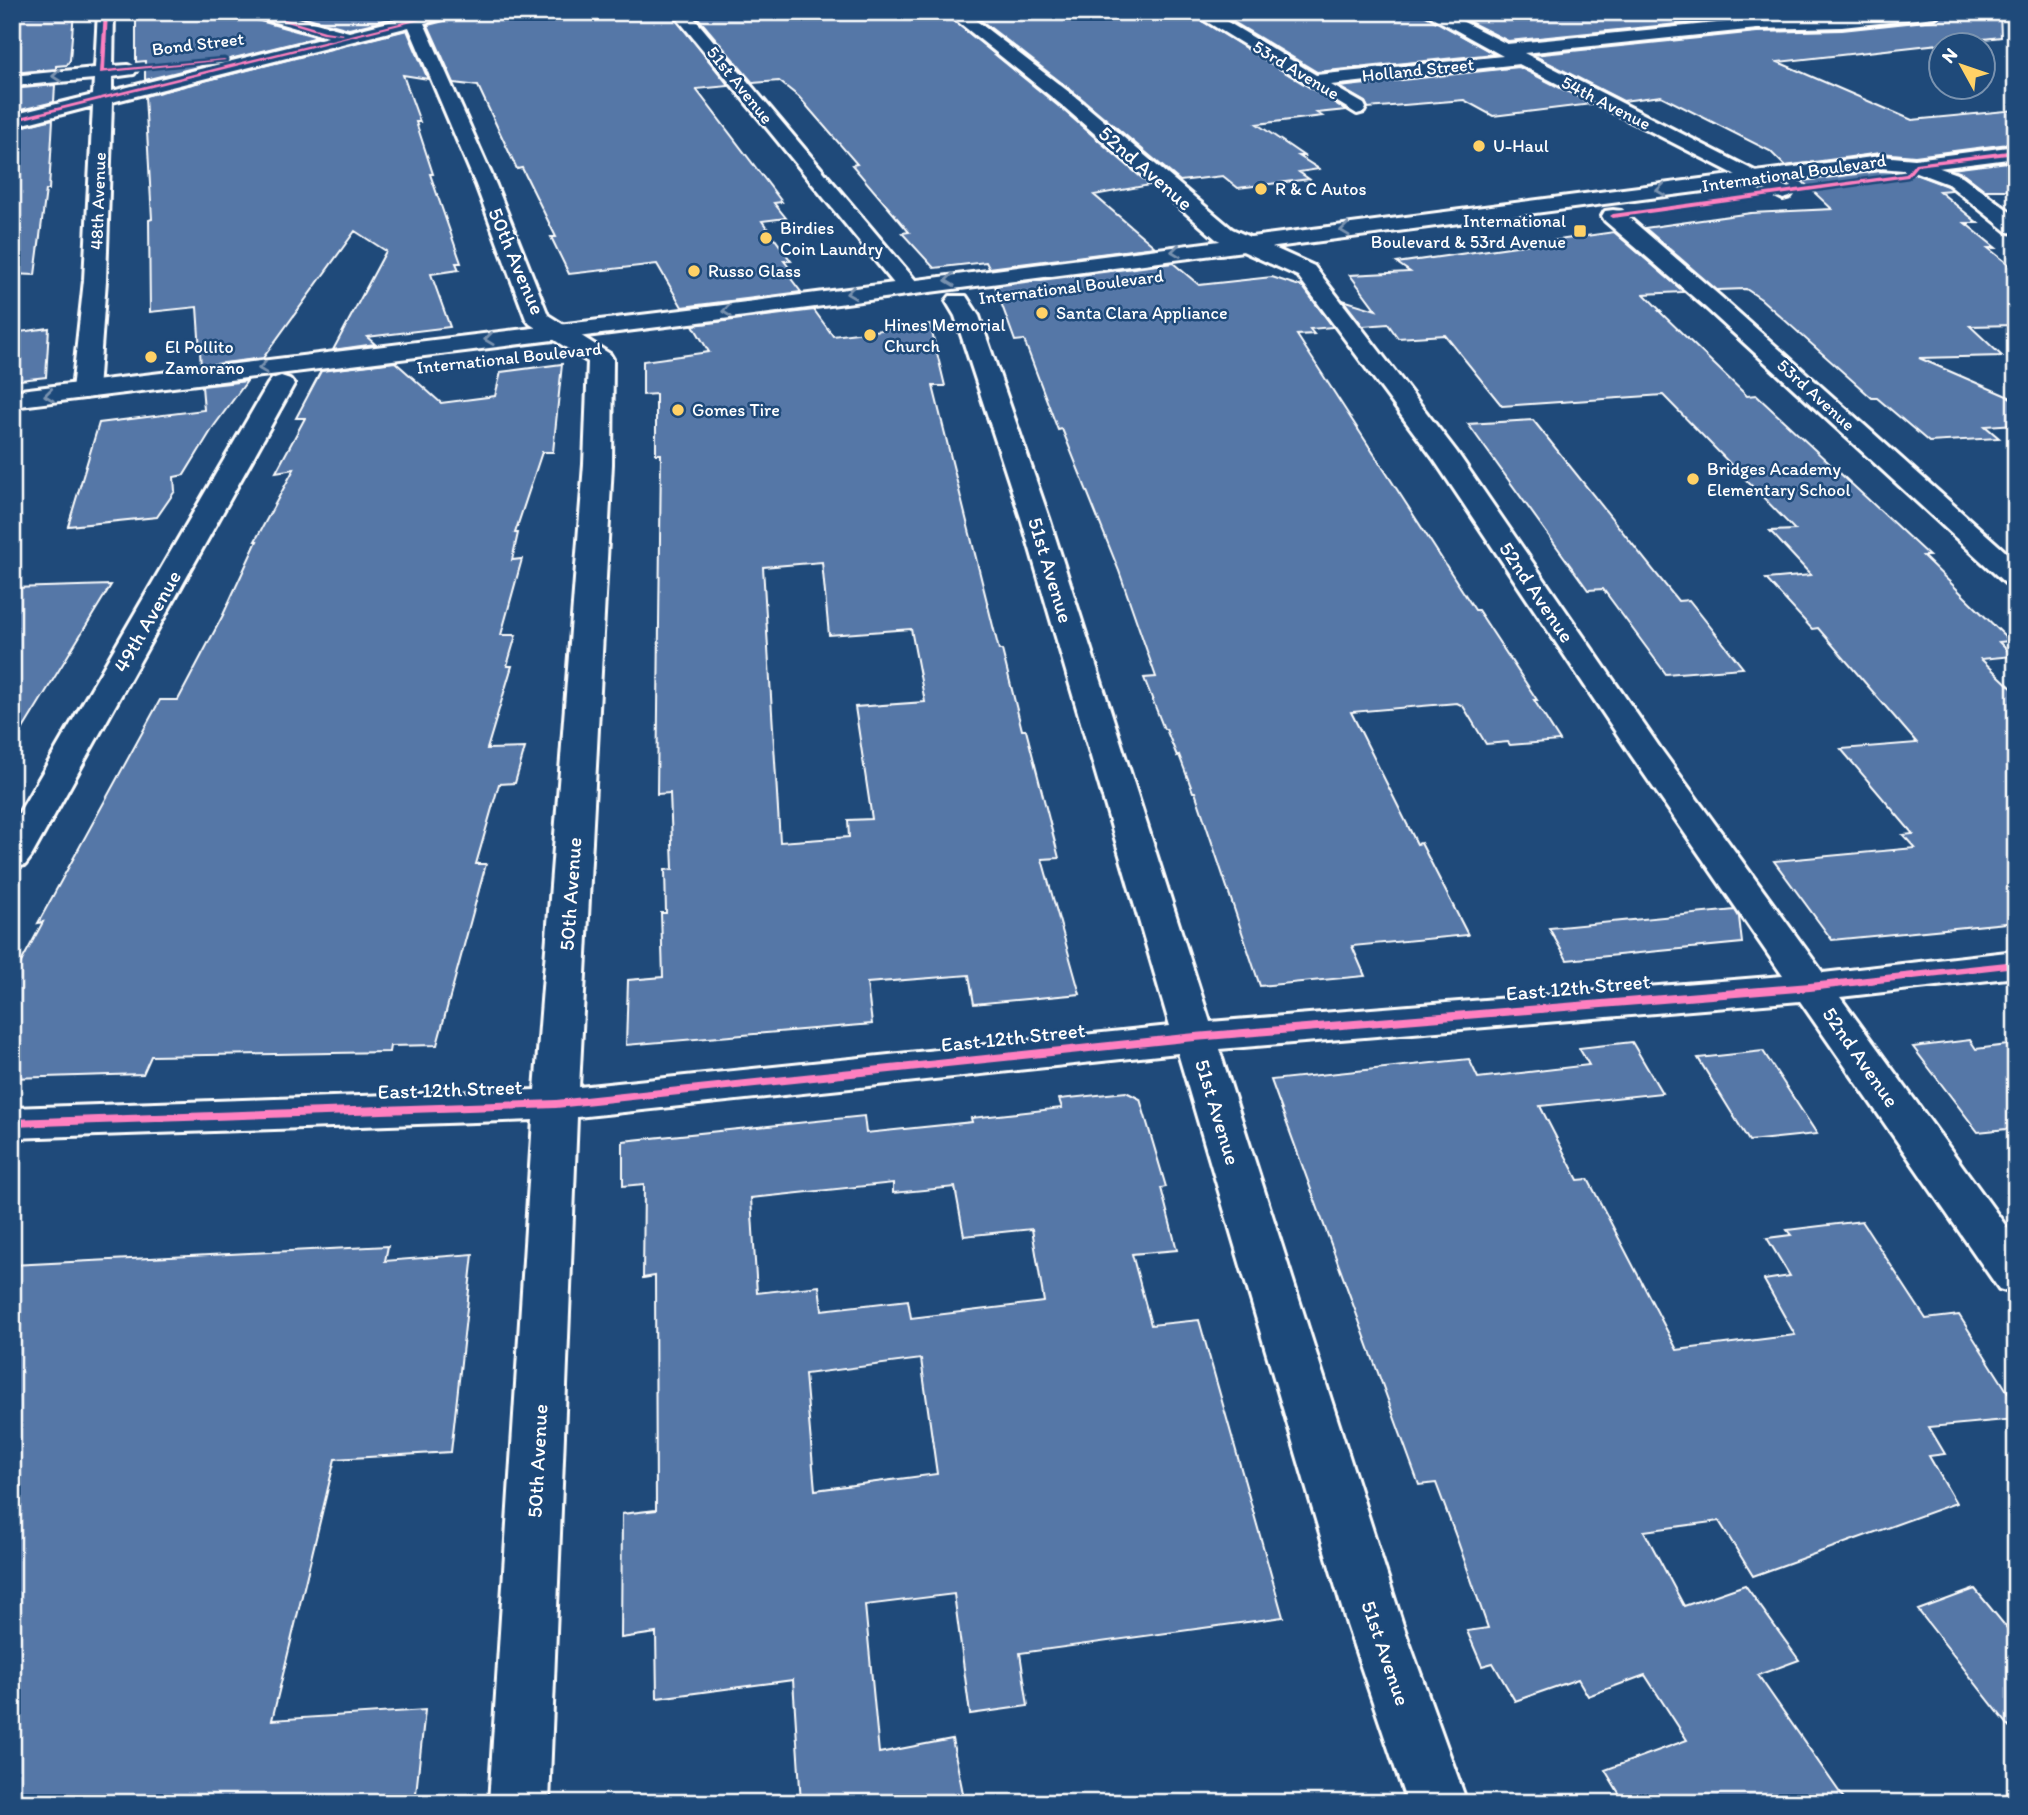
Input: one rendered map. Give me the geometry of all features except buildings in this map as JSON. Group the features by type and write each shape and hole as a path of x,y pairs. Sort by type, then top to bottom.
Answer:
{"street":[{"name":"48th Avenue","path":"85,390 94,291 106,12"},
{"path":"257,12 325,32 425,42"},
{"path":"12,121 253,63 414,16 450,12"},
{"name":"51st Avenue","path":"680,12 908,286"},
{"name":"52nd Avenue","path":"954,12 1071,103 1224,234 1306,271 1446,457 1648,755 2016,1276"},
{"name":"53rd Avenue","path":"1199,12 1356,108"},
{"name":"54th Avenue","path":"1431,12 1783,193"},
{"name":"Holland Street","path":"1315,81 1757,24 1842,22 1935,12"},
{"path":"296,24 333,15"},
{"name":"50th Avenue","path":"414,16 486,185 538,319 601,359 598,464 556,1104 519,1803"},
{"name":"Bond Street","path":"12,80 176,66 297,50"},
{"name":"International Boulevard","path":"12,418 281,384 908,286 1880,162 1915,165 2016,152"},
{"path":"1915,165 1955,180 2016,227"},
{"name":"International Boulevard","path":"12,399 958,301 1783,193 1908,175 1915,165"},
{"name":"53rd Avenue","path":"1613,216 1719,307 2016,577"},
{"name":"51st Avenue","path":"958,301 967,316 1035,518 1376,1625 1437,1803"},
{"name":"49th Avenue","path":"12,857 281,384"},
{"name":"East 12th Street","path":"12,1123 556,1104 1195,1037 1810,987 2016,964"}],"cycle path":[{"path":"106,12 102,72 224,60"},
{"path":"256,12 325,32 342,34"},
{"path":"12,121 450,12"},
{"path":"1613,216 1908,175 1915,165 2016,152"},
{"path":"12,1123 556,1104 1195,1037 1810,987 2016,964"}],"place":[{"name":"U-Haul","path":"1479,146"},
{"name":"R & C Autos","path":"1261,189"},
{"name":"International Boulevard & 53rd Avenue","path":"1580,231"},
{"name":"Birdies Coin Laundry","path":"766,238"},
{"name":"Russo Glass","path":"694,271"},
{"name":"Santa Clara Appliance","path":"1042,313"},
{"name":"Hines Memorial Church","path":"870,335"},
{"name":"El Pollito Zamorano","path":"151,357"},
{"name":"Gomes Tire","path":"678,410"},
{"name":"Bridges Academy Elementary School","path":"1693,479"}]}
